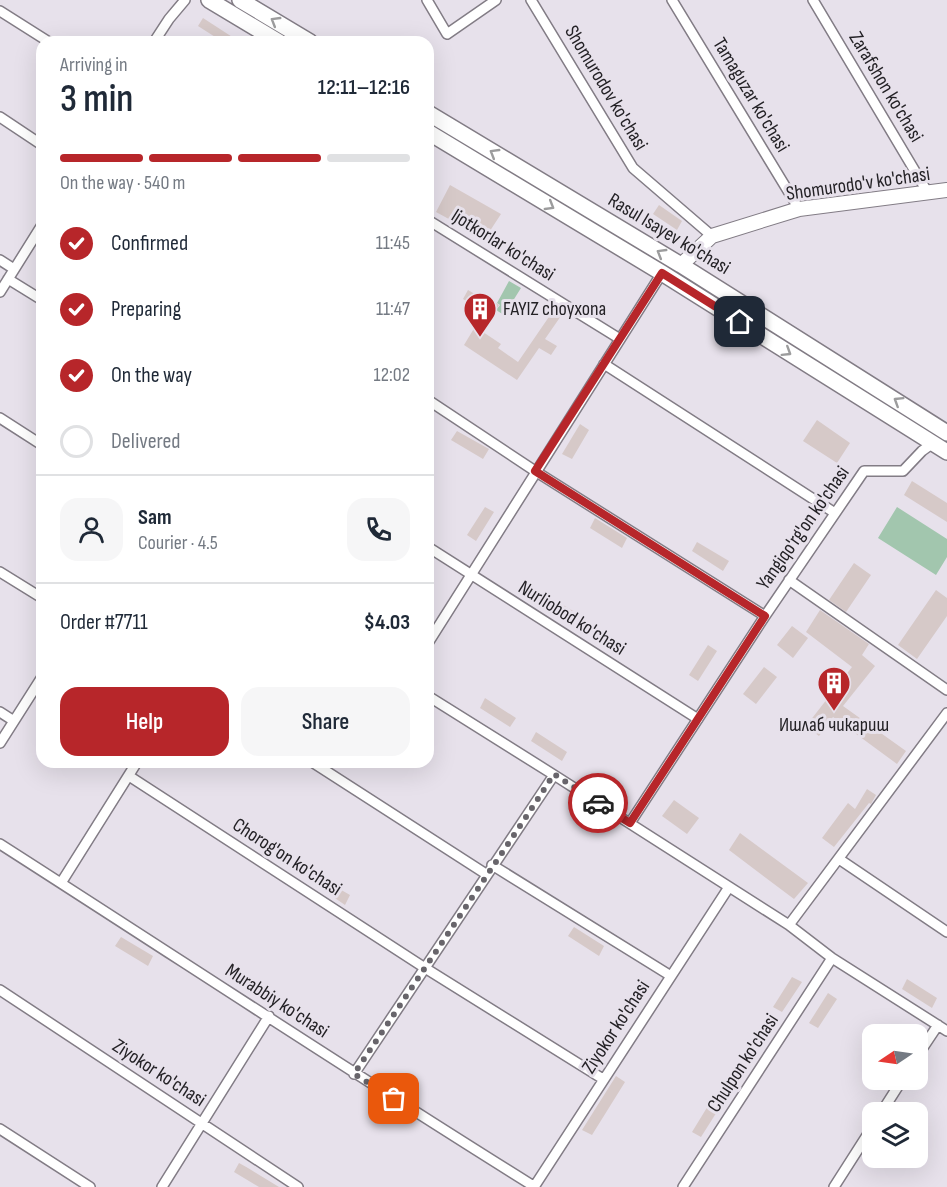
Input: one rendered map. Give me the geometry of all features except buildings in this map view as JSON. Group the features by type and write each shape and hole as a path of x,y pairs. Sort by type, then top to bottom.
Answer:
{"main road":[{"path":"209,0 269,36"},
{"path":"240,0 300,36"},
{"name":"Rasul Isayev ko'chasi","path":"434,117 681,265 947,433"},
{"name":"Rasul Isayev ko'chasi","path":"434,136 662,273 947,452"}],"street":[{"path":"158,36 185,0"},
{"path":"428,0 447,34 496,0"},
{"name":"Shomurodov ko'chasi","path":"531,0 633,168 712,236"},
{"name":"Tamaguzar ko'chasi","path":"672,0 799,209"},
{"name":"Zarafshon ko'chasi","path":"813,0 928,193"},
{"path":"0,11 40,36"},
{"path":"0,117 36,141"},
{"name":"Shomurodo'v ko'chasi","path":"681,265 712,236 799,209 947,190"},
{"name":"Ijotkorlar ko'chasi","path":"434,224 620,339"},
{"path":"0,292 36,234"},
{"path":"0,260 14,269"},
{"path":"434,634 662,273"},
{"path":"8,279 36,296"},
{"path":"604,364 835,513"},
{"path":"434,404 535,471 765,616"},
{"path":"0,418 36,441"},
{"name":"Yangiqo'rg'on ko'chasi","path":"630,823 765,616 864,471 903,471 933,443"},
{"name":"Nurliobod ko'chasi","path":"434,551 698,718"},
{"path":"0,572 36,594"},
{"path":"789,580 947,690"},
{"path":"0,743 36,687"},
{"path":"434,700 789,925 832,958 947,1031"},
{"path":"0,712 14,722"},
{"path":"789,925 947,713"},
{"path":"61,883 134,768"},
{"path":"321,768 486,874"},
{"path":"354,1074 554,774"},
{"name":"Chorog'on ko'chasi","path":"129,776 425,968 603,1078"},
{"name":"Murabbiy ko'chasi","path":"0,844 270,1016 354,1074 535,1187"},
{"path":"839,859 947,932"},
{"path":"492,865 670,976"},
{"name":"Ziyokor ko'chasi","path":"535,1187 603,1078 729,887"},
{"name":"Chulpon ko'chasi","path":"683,1187 832,958"},
{"name":"Ziyokor ko'chasi","path":"0,990 298,1187"},
{"path":"162,1187 270,1016"},
{"path":"928,1040 938,1024"},
{"path":"0,1129 90,1187"},
{"path":"834,1187 862,1143"}],"green space":[{"path":"509,281 521,288 504,315 496,310 500,305 497,303"},
{"path":"897,507 947,539 947,557 936,575 878,538"}],"way so far":[{"path":"394,1099 354,1074 554,774 598,803"}],"place":[{"name":"FAYIZ choyxona","path":"480,338"},
{"name":"Ишлаб чикариш","path":"834,712"}],"route":[{"path":"598,803 630,823 765,616 535,471 662,273 740,322"}]}
